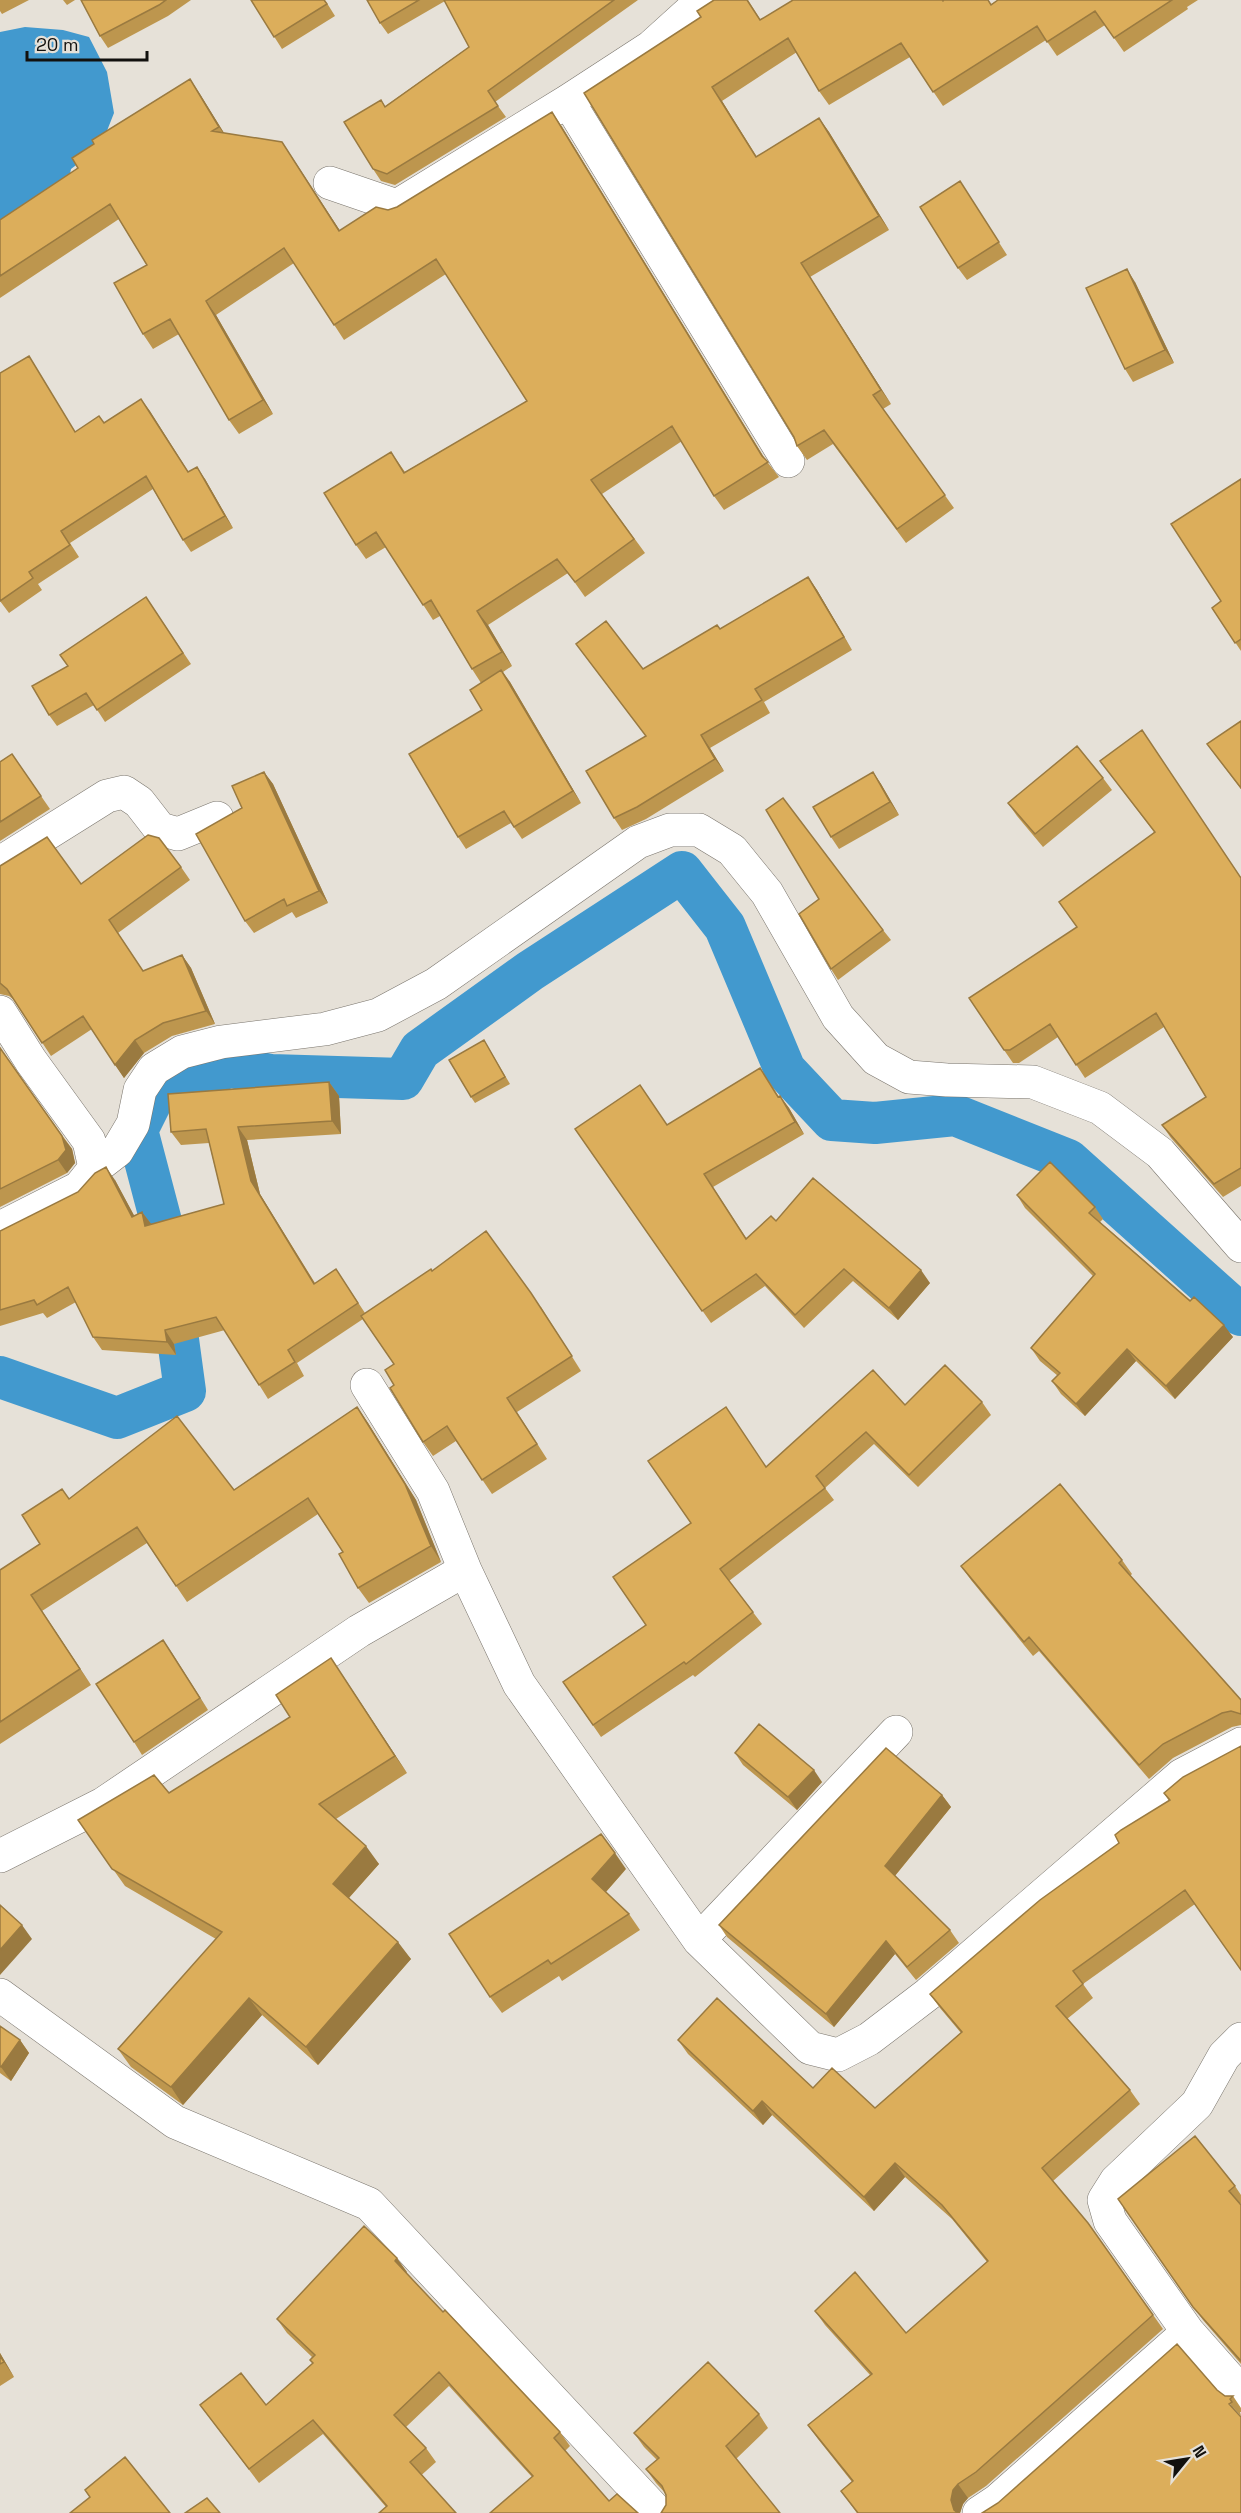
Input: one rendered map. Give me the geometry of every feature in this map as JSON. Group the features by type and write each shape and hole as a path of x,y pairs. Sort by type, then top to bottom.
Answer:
{"street":[{"path":"330,183 397,206 651,47 703,0"},
{"path":"568,101 788,461"},
{"path":"0,863 107,796 124,792 139,802 160,830 178,834 217,818"},
{"path":"0,1228 80,1188 95,1168 117,1151 133,1124 140,1090 154,1069 182,1052 220,1042 326,1029 378,1015 435,984 638,842 670,830 699,830 732,850 767,893 838,1017 876,1059 909,1077 1033,1082 1100,1108 1160,1153 1241,1246"},
{"path":"0,1012 31,1062 89,1141 95,1168"},
{"path":"367,1385 433,1491 465,1570 519,1684 699,1940 810,2048 838,2055 869,2039 928,1994 1182,1776 1241,1744"},
{"path":"0,1856 103,1804 359,1631 465,1570"},
{"path":"699,1940 896,1732"},
{"path":"0,1995 175,2122 369,2205 658,2513"},
{"path":"1241,2039 1224,2056 1197,2104 1116,2181 1104,2200 1110,2220 1188,2332 1241,2392"},
{"path":"995,2509 1188,2332"}],"water":[{"path":"25,27 63,30 89,37 107,72 114,113 101,146 71,169 69,179 0,234 0,32"}],"building":[{"path":"81,0 166,0 100,36"},
{"path":"251,0 324,0 327,4 274,37"},
{"path":"367,0 419,0 380,23"},
{"path":"444,0 614,0 488,91 498,106 387,174 373,169 344,122 381,100 385,107 469,47"},
{"path":"714,0 747,0 760,20 793,0 988,0 991,5 998,0 1172,0 1114,38 1095,11 1047,42 1037,26 933,92 901,43 819,91 788,38 712,87 756,157 819,118 879,216 801,263 881,390 873,395 945,495 897,529 824,430 797,446 794,437 584,93 701,17 697,11"},
{"path":"190,79 219,127 212,131 282,142 339,231 376,207 388,210 397,207 552,112 762,456 768,462 714,496 672,426 591,480 634,539 575,582 557,559 477,611 502,652 472,669 431,600 423,605 376,532 356,545 324,493 391,452 404,473 527,401 436,259 334,325 284,248 206,301 263,400 229,420 170,319 143,334 114,283 147,265 110,204 0,276 0,220 78,168 72,158 94,144 92,140"},
{"path":"960,181 999,242 958,268 920,207"},
{"path":"1127,269 1165,350 1125,369 1086,288"},
{"path":"29,356 75,432 99,416 104,423 141,399 188,472 197,467 225,516 183,540 146,476 61,531 70,545 29,572 33,578 0,601 0,373"},
{"path":"1241,479 1241,639 1235,643 1212,608 1221,601 1171,524"},
{"path":"808,577 844,637 755,689 762,700 701,735 715,759 637,807 614,818 586,771 646,736 576,644 606,621 643,669 717,625 720,629"},
{"path":"146,597 183,653 97,710 86,693 49,715 32,686 68,666 60,655"},
{"path":"501,670 573,791 514,827 504,811 458,837 409,754 482,710 470,690"},
{"path":"1241,721 1241,788 1207,744"},
{"path":"1142,730 1241,878 1241,1168 1214,1184 1162,1125 1206,1097 1156,1013 1076,1065 1050,1024 1010,1050 1004,1050 969,998 1077,927 1059,902 1155,832 1100,761"},
{"path":"1077,746 1103,778 1035,834 1008,803"},
{"path":"12,754 41,796 0,822 0,762"},
{"path":"264,772 319,891 287,906 284,899 245,921 196,834 242,808 232,786"},
{"path":"873,772 890,802 831,837 813,807"},
{"path":"783,798 883,930 831,969 799,914 819,899 766,810"},
{"path":"148,835 159,838 181,867 109,920 143,971 182,955 206,1011 163,1023 135,1040 115,1065 83,1016 42,1043 7,989 0,983 0,866 47,837 81,884"},
{"path":"484,1040 505,1077 471,1097 449,1060"},
{"path":"0,1048 62,1136 66,1150 58,1160 0,1189"},
{"path":"760,1068 795,1122 704,1174 746,1239 771,1216 776,1221 813,1178 921,1270 889,1308 844,1269 795,1315 756,1274 702,1311 575,1129 640,1085 667,1125"},
{"path":"329,1082 332,1121 238,1127 251,1181 314,1284 336,1269 358,1303 288,1350 295,1362 259,1385 216,1317 165,1330 167,1342 93,1337 68,1287 37,1305 34,1300 0,1310 0,1231 78,1192 95,1173 106,1167 132,1217 142,1212 145,1226 224,1204 206,1129 171,1132 168,1094"},
{"path":"1050,1162 1095,1207 1089,1213 1190,1301 1194,1297 1224,1325 1166,1386 1127,1349 1076,1404 1052,1381 1060,1373 1031,1348 1095,1274 1017,1195"},
{"path":"486,1231 531,1293 572,1356 507,1398 537,1444 482,1480 447,1426 423,1442 390,1388 394,1385 385,1370 394,1364 361,1316 431,1269 432,1271"},
{"path":"945,1365 982,1402 909,1475 866,1432 816,1476 825,1488 720,1569 753,1612 686,1664 684,1662 593,1725 563,1682 646,1625 613,1577 691,1523 648,1461 726,1407 766,1467 873,1370 905,1405"},
{"path":"357,1407 405,1484 431,1546 358,1588 339,1554 343,1552 308,1498 176,1586 137,1527 31,1595 80,1669 0,1722 0,1570 40,1544 22,1515 62,1489 69,1499 177,1416 234,1490"},
{"path":"1060,1484 1122,1560 1119,1563 1241,1700 1241,1714 1231,1711 1222,1713 1163,1744 1139,1765 1029,1637 1024,1642 961,1566"},
{"path":"163,1640 200,1698 134,1742 96,1684"},
{"path":"331,1658 395,1756 319,1804 366,1846 333,1884 398,1942 306,2047 249,1998 171,2087 118,2049 222,1932 112,1869 78,1820 154,1775 169,1793 290,1717 276,1695"},
{"path":"759,1724 814,1770 788,1797 735,1753"},
{"path":"1241,1746 1241,1970 1185,1890 1073,1971 1083,1984 1056,2006 1130,2090 1042,2168 1088,2223 1153,2315 976,2472 958,2484 953,2490 951,2500 954,2510 958,2513 858,2513 841,2491 853,2481 808,2425 872,2374 815,2311 855,2272 906,2333 988,2261 942,2205 895,2163 864,2197 762,2101 753,2111 678,2040 717,1998 813,2088 832,2068 875,2108 962,2032 930,1994 1040,1900 1119,1843 1115,1835 1121,1830 1170,1800 1164,1793 1183,1777"},
{"path":"886,1748 942,1795 885,1866 950,1930 907,1967 886,1941 826,2014 719,1925"},
{"path":"601,1834 615,1853 592,1879 629,1914 551,1964 548,1960 490,1997 449,1934"},
{"path":"0,1905 22,1925 0,1950"},
{"path":"0,2026 20,2040 1,2067 0,2066"},
{"path":"1195,2136 1235,2186 1229,2191 1241,2205 1241,2361 1193,2307 1118,2199"},
{"path":"364,2226 397,2258 395,2261 443,2312 445,2310 560,2432 554,2438 609,2501 617,2494 638,2513 490,2513 533,2476 439,2372 394,2415 426,2448 410,2462 456,2513 379,2513 387,2506 313,2420 249,2469 200,2405 241,2373 266,2405 313,2363 310,2360 315,2355 277,2319"},
{"path":"1177,2344 1217,2390 1225,2396 1233,2396 1229,2404 1241,2417 1241,2513 982,2513 998,2503"},
{"path":"708,2362 759,2414 726,2446 780,2513 661,2513 666,2505 666,2495 662,2486 646,2469 659,2458 634,2433"},
{"path":"125,2457 170,2513 70,2513 90,2497 85,2490"},
{"path":"207,2498 220,2513 185,2513"}],"waterway":[{"path":"0,1377 117,1418 185,1391 163,1229 137,1130 159,1086 231,1067 271,1075 403,1079 420,1050 530,971 682,872 725,927 785,1070 832,1120 875,1123 955,1115 1068,1160 1241,1315"}]}
